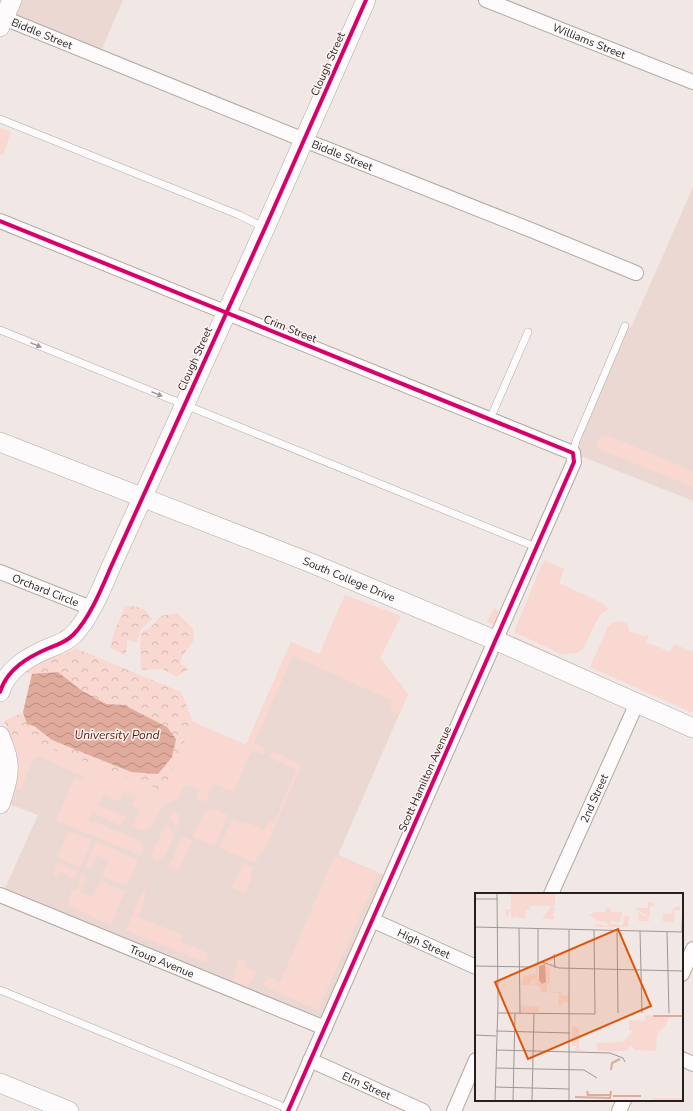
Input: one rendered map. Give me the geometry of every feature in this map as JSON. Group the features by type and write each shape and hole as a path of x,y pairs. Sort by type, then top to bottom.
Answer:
{"street":[{"path":"2,22 12,0"},
{"name":"Clough Street","path":"0,692 9,675 21,663 35,654 66,640 73,635 92,608 265,228 366,0"},
{"name":"Williams Street","path":"486,0 693,82"},
{"name":"Biddle Street","path":"2,22 304,140 636,273"},
{"name":"Crim Street","path":"0,221 573,453"},
{"name":"South College Drive","path":"0,442 318,566 496,640 693,728"},
{"name":"Scott Hamilton Avenue","path":"288,1110 574,462 573,453"},
{"name":"Orchard Circle","path":"0,572 92,608"},
{"name":"2nd Street","path":"551,893 637,703"},
{"path":"0,736 7,757 8,766 6,786 0,804"},
{"name":"Troup Avenue","path":"0,895 325,1028"},
{"name":"High Street","path":"372,920 475,967"},
{"path":"683,972 693,950"},
{"path":"683,1059 693,1064"},
{"name":"Elm Street","path":"310,1060 423,1111"},
{"path":"454,1111 475,1062"},
{"path":"0,1083 69,1111"},
{"path":"619,1111 624,1101"}],"lane":[{"path":"0,119 239,215 265,228"},
{"path":"573,453 576,441 625,326"},
{"path":"0,330 536,548"},
{"path":"490,419 528,332"},
{"path":"0,990 288,1110"}],"shaded area":[{"path":"0,0 123,0 100,53 1,12"},
{"path":"693,187 693,501 573,453 625,326 631,328"},
{"path":"291,642 408,694 338,855 391,878 325,1028 2,895 38,815 1,801 2,741 9,733 163,791 193,722 246,745"}],"green space":[{"path":"0,128 11,132 3,155 0,154"},
{"path":"607,435 693,471 693,487 596,448 600,437"},
{"path":"544,560 564,569 559,583 602,603 609,609 602,613 583,649 577,653 561,654 514,632"},
{"path":"345,595 401,616 380,658 408,694 399,714 389,710 393,701 293,656 254,743 266,749 263,755 252,750 233,792 218,785 213,785 206,801 202,801 196,799 200,790 185,785 177,800 166,804 160,810 151,828 142,831 133,826 140,809 132,805 135,797 124,792 119,802 103,795 98,805 126,817 121,826 92,812 89,820 137,839 141,842 143,848 140,855 57,821 58,815 73,781 77,778 82,781 84,777 39,756 33,759 21,790 11,787 5,737 9,733 163,791 193,722 246,745 291,642 319,654"},
{"path":"125,606 141,608 152,619 141,629 137,642 127,640 126,655 110,648 114,632"},
{"path":"494,608 503,614 496,625 487,622"},
{"path":"177,613 193,629 194,640 181,658 181,664 188,669 177,677 163,669 141,670 140,642 142,632 151,627 161,616"},
{"path":"620,621 627,623 629,631 643,636 649,635 646,642 670,652 674,644 693,652 693,713 590,667 608,627 612,623"},
{"path":"514,636 577,665 572,667 512,639"},
{"path":"75,648 181,692 193,722 163,791 9,733 4,721 23,712 27,724 34,726 52,740 131,772 124,705 106,705 81,690 58,672 32,674 24,672 49,657 67,653"},
{"path":"272,751 302,765 263,853 260,852 255,863 219,848 232,819 242,824 243,821 265,830 269,820 274,822 296,770 269,757"},
{"path":"215,809 228,815 215,846 193,837 204,812"},
{"path":"172,811 176,811 180,814 177,828 169,817"},
{"path":"166,823 175,834 163,859 157,861 154,859 152,854"},
{"path":"68,831 92,840 80,868 57,857"},
{"path":"182,836 192,840 178,871 169,867"},
{"path":"96,841 138,860 127,886 102,877 109,860 96,855 90,870 85,868"},
{"path":"335,855 379,873 318,1010 263,986 268,977 280,982"},
{"path":"57,863 78,871 75,879 59,872 57,877 53,875"},
{"path":"243,863 253,867 250,875 252,877 245,894 232,888"},
{"path":"82,874 87,876 80,892 93,897 101,881 125,891 111,925 67,905 72,890 76,890"},
{"path":"144,888 147,893 138,917 183,935 180,941 206,952 208,956 206,963 126,930"},
{"path":"238,959 246,962 245,967 257,972 246,988 233,983"}],"water":[{"name":"University Pond","path":"58,672 81,690 106,704 124,705 167,727 176,739 172,757 158,774 131,772 52,740 34,726 27,724 23,712 32,674"}],"cycle path":[{"path":"0,692 3,684 13,670 19,665 33,655 58,644 73,635 84,621 94,604 265,228 366,0"},
{"path":"0,221 573,453 574,462 288,1111"}]}
